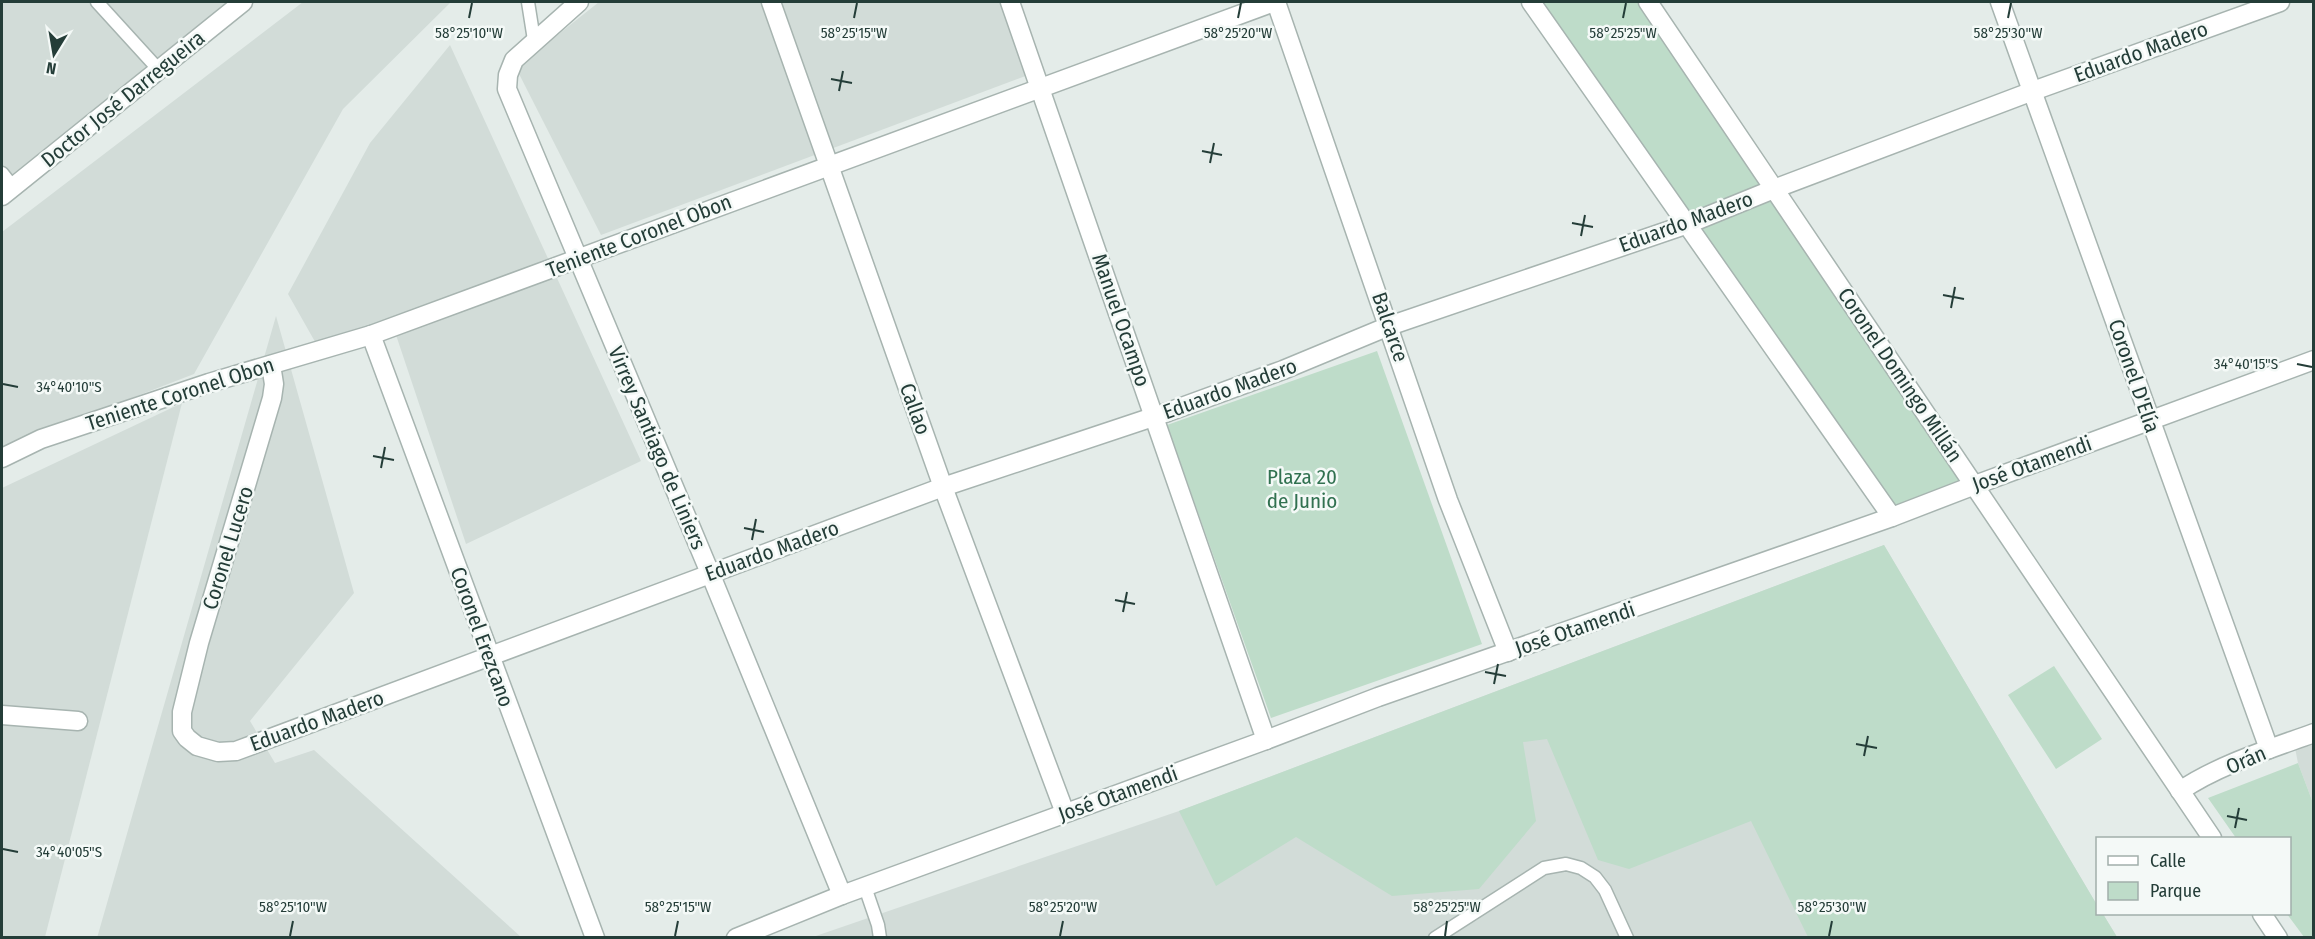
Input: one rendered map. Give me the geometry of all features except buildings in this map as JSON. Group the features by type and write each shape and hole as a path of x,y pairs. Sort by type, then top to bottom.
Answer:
{"street":[{"name":"Doctor José Darregueira","path":"5,185 159,70 243,2"},
{"path":"534,40 579,2"},
{"name":"Callao","path":"771,2 943,487 1065,813"},
{"name":"Manuel Ocampo","path":"1010,2 1266,740"},
{"name":"Teniente Coronel Obon","path":"2,458 41,439 209,383 371,335 1275,2"},
{"name":"Balcarce","path":"1275,2 1448,500 1508,652"},
{"path":"1531,2 1892,517"},
{"name":"Coronel Domingo Millán","path":"1648,2 2211,837"},
{"name":"Coronel D'Elía","path":"2000,2 2270,749"},
{"name":"Eduardo Madero","path":"182,730 187,738 197,746 218,752 236,751 943,487 1155,416 1283,370 1389,326 1688,224 2033,91 2280,2"},
{"name":"Virrey Santiago de Liniers","path":"534,40 514,60 508,75 507,89 842,895"},
{"name":"Coronel Erezcano","path":"371,335 489,658 595,938"},
{"name":"José Otamendi","path":"736,938 842,895 1266,740 1378,696 1892,517 2313,360"},
{"name":"Coronel Lucero","path":"182,730 182,712 199,643 272,398 274,384 271,365"},
{"path":"2,715 78,721"},
{"name":"Orán","path":"2180,791 2194,782 2313,733"},
{"path":"2263,915 2278,938"}],"lane":[{"path":"97,2 159,70"},
{"path":"528,2 534,40"},
{"path":"1435,938 1544,867 1566,864 1581,868 1594,877 1605,890 1627,938"},
{"path":"865,887 880,938"}],"shaded area":[{"path":"2,2 252,2 2,196"},
{"path":"303,2 451,2 343,109 194,374 2,448 2,232"},
{"path":"599,2 1004,2 1031,74 601,235 516,68"},
{"path":"450,45 641,461 466,544 395,332 318,347 288,294 370,143"},
{"path":"276,316 354,593 250,721 275,763 314,750 521,937 97,938"},
{"path":"182,403 45,937 2,937 2,488"},
{"path":"1884,545 2096,903 2096,915 2104,915 2117,937 810,938 1179,811"},
{"path":"2313,724 2313,803 2298,763 2292,733"}],"green space":[{"path":"1531,2 1648,2 1975,485 1892,517"},
{"name":"Plaza 20 de Junio","path":"1377,351 1482,644 1271,718 1167,425"},
{"path":"1884,545 2096,903 2096,915 2104,915 2117,937 1808,937 1751,821 1629,869 1598,860 1547,739 1523,742 1536,821 1479,889 1392,896 1296,837 1216,886 1179,811"},
{"path":"2054,666 2102,739 2056,769 2008,695"},
{"path":"2298,763 2313,803 2313,937 2304,937 2288,915 2291,915 2291,837 2235,837 2208,798"}]}
